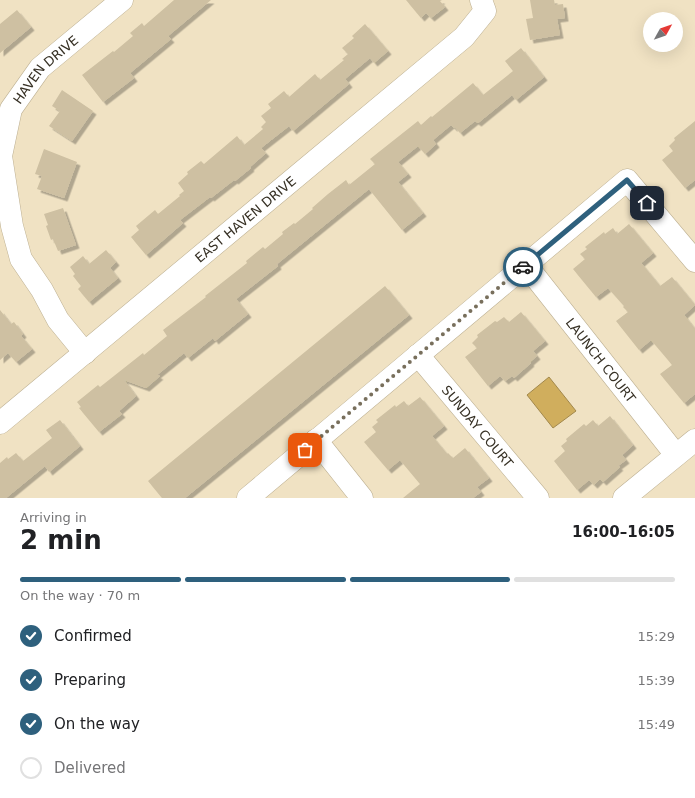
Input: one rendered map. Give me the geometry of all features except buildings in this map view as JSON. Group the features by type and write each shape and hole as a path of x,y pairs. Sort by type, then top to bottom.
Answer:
{"street":[{"name":"HAVEN DRIVE","path":"84,353 58,320 42,290 21,259 12,226 1,156 11,109 40,68 122,0"},
{"name":"EAST HAVEN DRIVE","path":"0,422 464,37 483,5"},
{"path":"248,498 627,180 695,261"},
{"name":"LAUNCH COURT","path":"526,265 676,455"},
{"name":"SUNDAY COURT","path":"418,355 538,498"},
{"path":"316,440 362,498"},
{"path":"624,498 695,440"}],"shaded area":[{"path":"549,377 576,411 553,428 527,395"}],"way so far":[{"path":"305,450 523,267"}],"route":[{"path":"523,267 627,180 647,203"}]}
